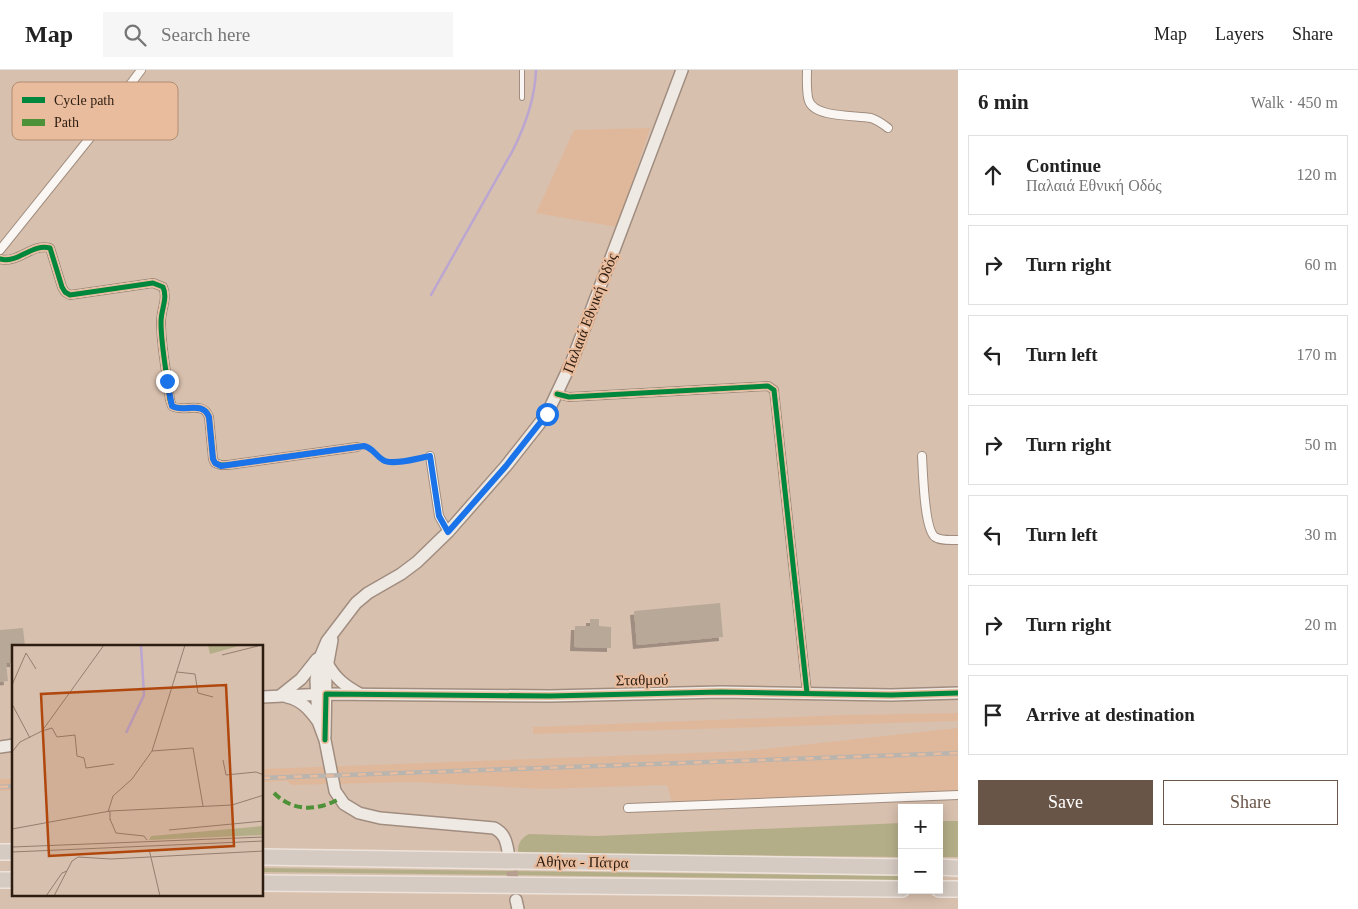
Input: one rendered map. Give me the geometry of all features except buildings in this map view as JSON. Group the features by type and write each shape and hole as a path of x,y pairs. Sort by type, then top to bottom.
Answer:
{"highway":[{"name":"Αθήνα - Πάτρα","path":"264,857 898,867"},
{"path":"943,867 958,868"},
{"name":"Αθήνα - Πάτρα","path":"264,883 898,889"},
{"path":"943,889 958,889"}],"main road":[{"name":"Παλαιά Εθνική Οδός","path":"320,694 317,668 322,651 347,613 368,593 418,562 448,532 547,414 572,361 682,70"},
{"name":"Παλαιά Εθνική Οδός","path":"320,694 332,641 338,625"},
{"path":"281,696 302,679 322,651"},
{"path":"327,663 336,677 350,688 362,694"},
{"name":"Σταθμού","path":"264,697 320,694 550,696 644,693 891,695 958,693"},
{"path":"318,721 320,694"},
{"path":"320,694 324,740"},
{"path":"281,696 293,698 301,702 318,721 335,792 339,799 351,809 368,816 380,818 494,828 503,835 507,842 508,851"}],"street":[{"path":"132,82 141,70"},
{"path":"807,70 809,101 812,107 832,114 871,118 888,128"},
{"path":"0,250 87,140"},
{"path":"0,259 11,259 40,247 50,248 53,252 62,286 65,292 70,295 153,283 163,287 166,293 161,323 170,400 172,406 176,408 196,407 207,411 215,463 221,466 357,447"},
{"path":"557,394 569,398 768,386 774,390 807,693"},
{"path":"430,456 439,516 448,532"},
{"path":"922,456 929,529 934,536 942,540 958,540"},
{"path":"628,808 958,795"}],"lane":[{"path":"522,70 522,98"}],"path":[{"path":"357,447 369,447 383,460 388,462 430,456"}],"shaded area":[{"path":"650,128 617,227 536,213 574,130"},
{"path":"958,713 958,721 533,734 533,727 845,715"},
{"path":"958,728 958,792 672,802 667,785 542,789 414,782 291,785 287,781 264,782 264,769 746,751"},
{"path":"0,779 12,779 12,790 0,791"},
{"path":"943,821 958,821 958,857 943,857"},
{"path":"898,823 898,857 518,853 520,842 529,834 596,836"},
{"path":"264,868 898,876 898,880 264,872"}],"waterway":[{"path":"431,295 518,140 532,101 536,70"}],"tunnel":[{"path":"509,855 515,891"}],"railway":[{"path":"264,778 958,753"},
{"path":"0,787 12,786"}],"marked path":[{"path":"274,793 289,804 305,808 322,806 339,799"}],"cycle path":[{"path":"0,259 13,259 37,248 50,248 62,287 70,295 153,283 163,287 165,300 161,317 161,331 170,400 172,406 177,408 198,408 206,412 209,417 215,463 228,465 357,447"},
{"path":"557,394 569,397 768,386 774,390 807,693"},
{"path":"325,740 326,694 550,696 721,692 891,695 958,693"}],"route":[{"path":"167,381 172,406 182,409 196,407 207,411 213,459 215,463 221,466 364,446 369,447 383,460 388,462 430,456 439,516 448,532 506,466 547,414"}]}
